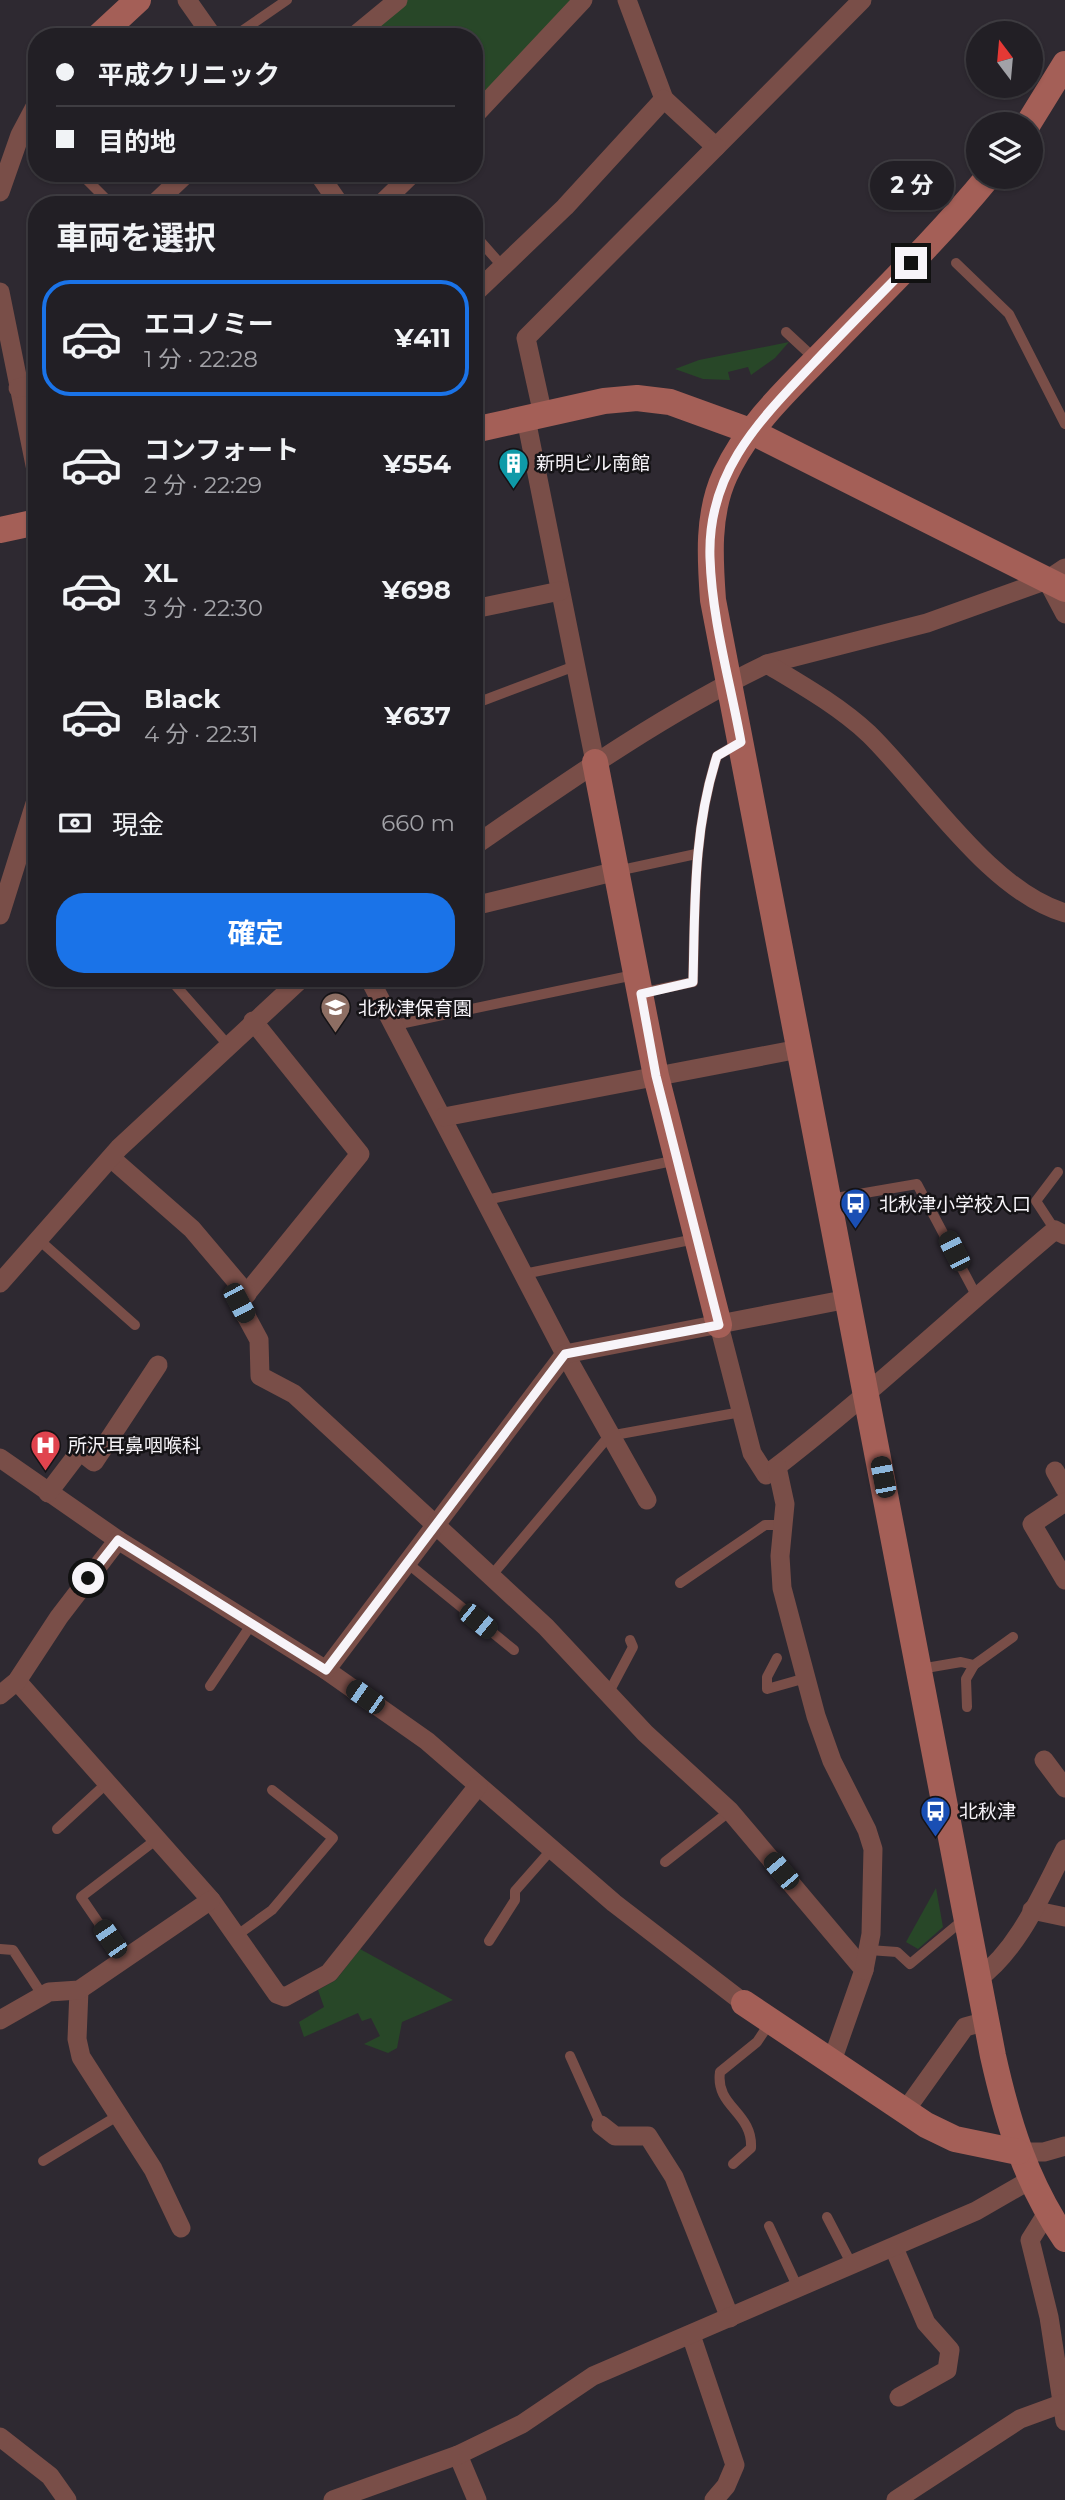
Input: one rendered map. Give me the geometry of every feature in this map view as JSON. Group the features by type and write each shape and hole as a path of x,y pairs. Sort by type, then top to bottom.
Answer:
{"street":[{"path":"108,28 138,0"},
{"path":"187,0 207,28"},
{"path":"364,28 398,0"},
{"path":"483,106 583,0"},
{"path":"627,0 664,99 716,147"},
{"path":"862,0 526,338 560,590 656,1076 752,1453 766,1475 867,1395 976,1295 1062,1227"},
{"path":"1035,112 1065,64"},
{"path":"483,286 565,207 664,99"},
{"path":"0,192 28,120"},
{"path":"163,196 177,182"},
{"path":"389,196 404,182"},
{"path":"896,2500 1020,2419 1063,2413 1049,2317 1030,2240 1060,2230 1030,2180 1018,2152 978,1979 713,600 711,543 713,517 724,477 750,431 930,243 977,189"},
{"path":"0,292 27,386"},
{"path":"483,427 604,401 637,398 680,405 750,431 1059,579"},
{"path":"0,530 28,524"},
{"path":"1059,579 1065,614"},
{"path":"483,840 595,762 730,682 767,664 927,623 1059,579"},
{"path":"483,608 560,590"},
{"path":"767,664 820,696 867,733 991,868 1016,890 1065,913"},
{"path":"0,915 28,839"},
{"path":"483,904 617,871"},
{"path":"0,1283 111,1158 292,987"},
{"path":"374,987 565,1354 647,1500"},
{"path":"253,1021 360,1154 239,1303 259,1340 260,1376 294,1394 492,1576 645,1733 730,1811 864,1970"},
{"path":"444,1117 799,1049"},
{"path":"111,1158 192,1229 247,1294"},
{"path":"326,1670 565,1354 848,1299"},
{"path":"48,1493 80,1451 94,1462 158,1365"},
{"path":"0,1458 118,1540 326,1670 427,1741 614,1903 744,2003 905,2111 955,2139 1018,2152 1044,2152 1065,2146"},
{"path":"777,1467 785,1504 780,1556 782,1588 832,1761 867,1830 873,1849 869,1950 832,2061"},
{"path":"1055,1471 1065,1489"},
{"path":"1065,1502 1032,1524 1065,1580"},
{"path":"0,1695 17,1681 59,1617 118,1540"},
{"path":"17,1681 211,1900 277,1994 285,1997 329,1973 478,1786"},
{"path":"1044,1760 1065,1788"},
{"path":"978,1979 999,1961 1032,1910 1065,1849"},
{"path":"0,2020 43,1996 69,1989 79,1990 211,1900"},
{"path":"1032,1910 1065,1917"},
{"path":"79,1990 77,2039 81,2057 153,2169 181,2228"},
{"path":"905,2111 965,2027 987,2021"},
{"path":"601,2125 615,2136 648,2136 674,2177 730,2318"},
{"path":"333,2500 458,2455 522,2424 593,2376 894,2248 976,2211 1030,2180"},
{"path":"894,2248 926,2323 950,2350 947,2370 899,2397"},
{"path":"691,2335 735,2465 726,2486 714,2500"},
{"path":"1,2440 50,2476 67,2500"},
{"path":"458,2455 477,2500"}],"lane":[{"path":"246,28 287,0"},
{"path":"89,182 102,196"},
{"path":"483,244 503,267"},
{"path":"956,263 1009,314 1065,424"},
{"path":"786,332 816,360"},
{"path":"483,701 575,666"},
{"path":"395,1025 639,984 693,982 696,854 708,784 717,756 741,742"},
{"path":"617,871 696,854"},
{"path":"177,987 228,1045"},
{"path":"486,1200 677,1160"},
{"path":"1058,1172 1036,1201 1062,1227"},
{"path":"829,1199 917,1184 976,1295"},
{"path":"524,1274 697,1238"},
{"path":"38,1239 135,1325"},
{"path":"492,1576 609,1436 741,1412"},
{"path":"680,1583 765,1525 783,1525"},
{"path":"406,1562 514,1650"},
{"path":"210,1686 253,1622"},
{"path":"967,1707 967,1679 974,1665 1013,1637"},
{"path":"608,1694 633,1647 630,1640"},
{"path":"777,1657 768,1676 767,1689 806,1678"},
{"path":"919,1669 961,1661 974,1665"},
{"path":"57,1829 107,1783"},
{"path":"236,1936 272,1910 333,1838 272,1790"},
{"path":"665,1862 730,1811"},
{"path":"124,1960 82,1897 157,1839"},
{"path":"489,1941 515,1900 515,1891 552,1849"},
{"path":"869,1950 897,1952 910,1964 967,1917"},
{"path":"0,1949 13,1950 43,1996"},
{"path":"733,2164 751,2148 752,2137 744,2118 722,2094 718,2084 720,2072 765,2035 770,2020"},
{"path":"570,2056 601,2125"},
{"path":"43,2161 119,2115"},
{"path":"827,2217 852,2266"},
{"path":"769,2226 797,2288"}],"green space":[{"path":"398,0 583,0 483,106 483,28 364,28"},
{"path":"789,342 775,358 751,375 748,367 728,372 730,380 703,379 675,369 699,360"},
{"path":"936,1888 943,1927 918,1949 906,1942"},
{"path":"360,1949 453,2000 402,2022 397,2048 388,2053 364,2044 380,2036 371,2018 362,2021 358,2013 304,2037 299,2022 324,2007 318,1990 336,1980"}],"place":[{"name":"新明ビル南館","path":"513,490"},
{"name":"北秋津保育園","path":"335,1035"},
{"name":"北秋津小学校入口","path":"856,1231"},
{"name":"所沢耳鼻咽喉科","path":"45,1472"},
{"name":"北秋津","path":"936,1838"}],"route":[{"path":"88,1578 118,1540 326,1670 516,1415 565,1354 719,1325 656,1076 641,994 693,982 696,854 708,784 717,756 741,742 713,600 710,556 713,517 724,477 750,431 911,263"}]}
